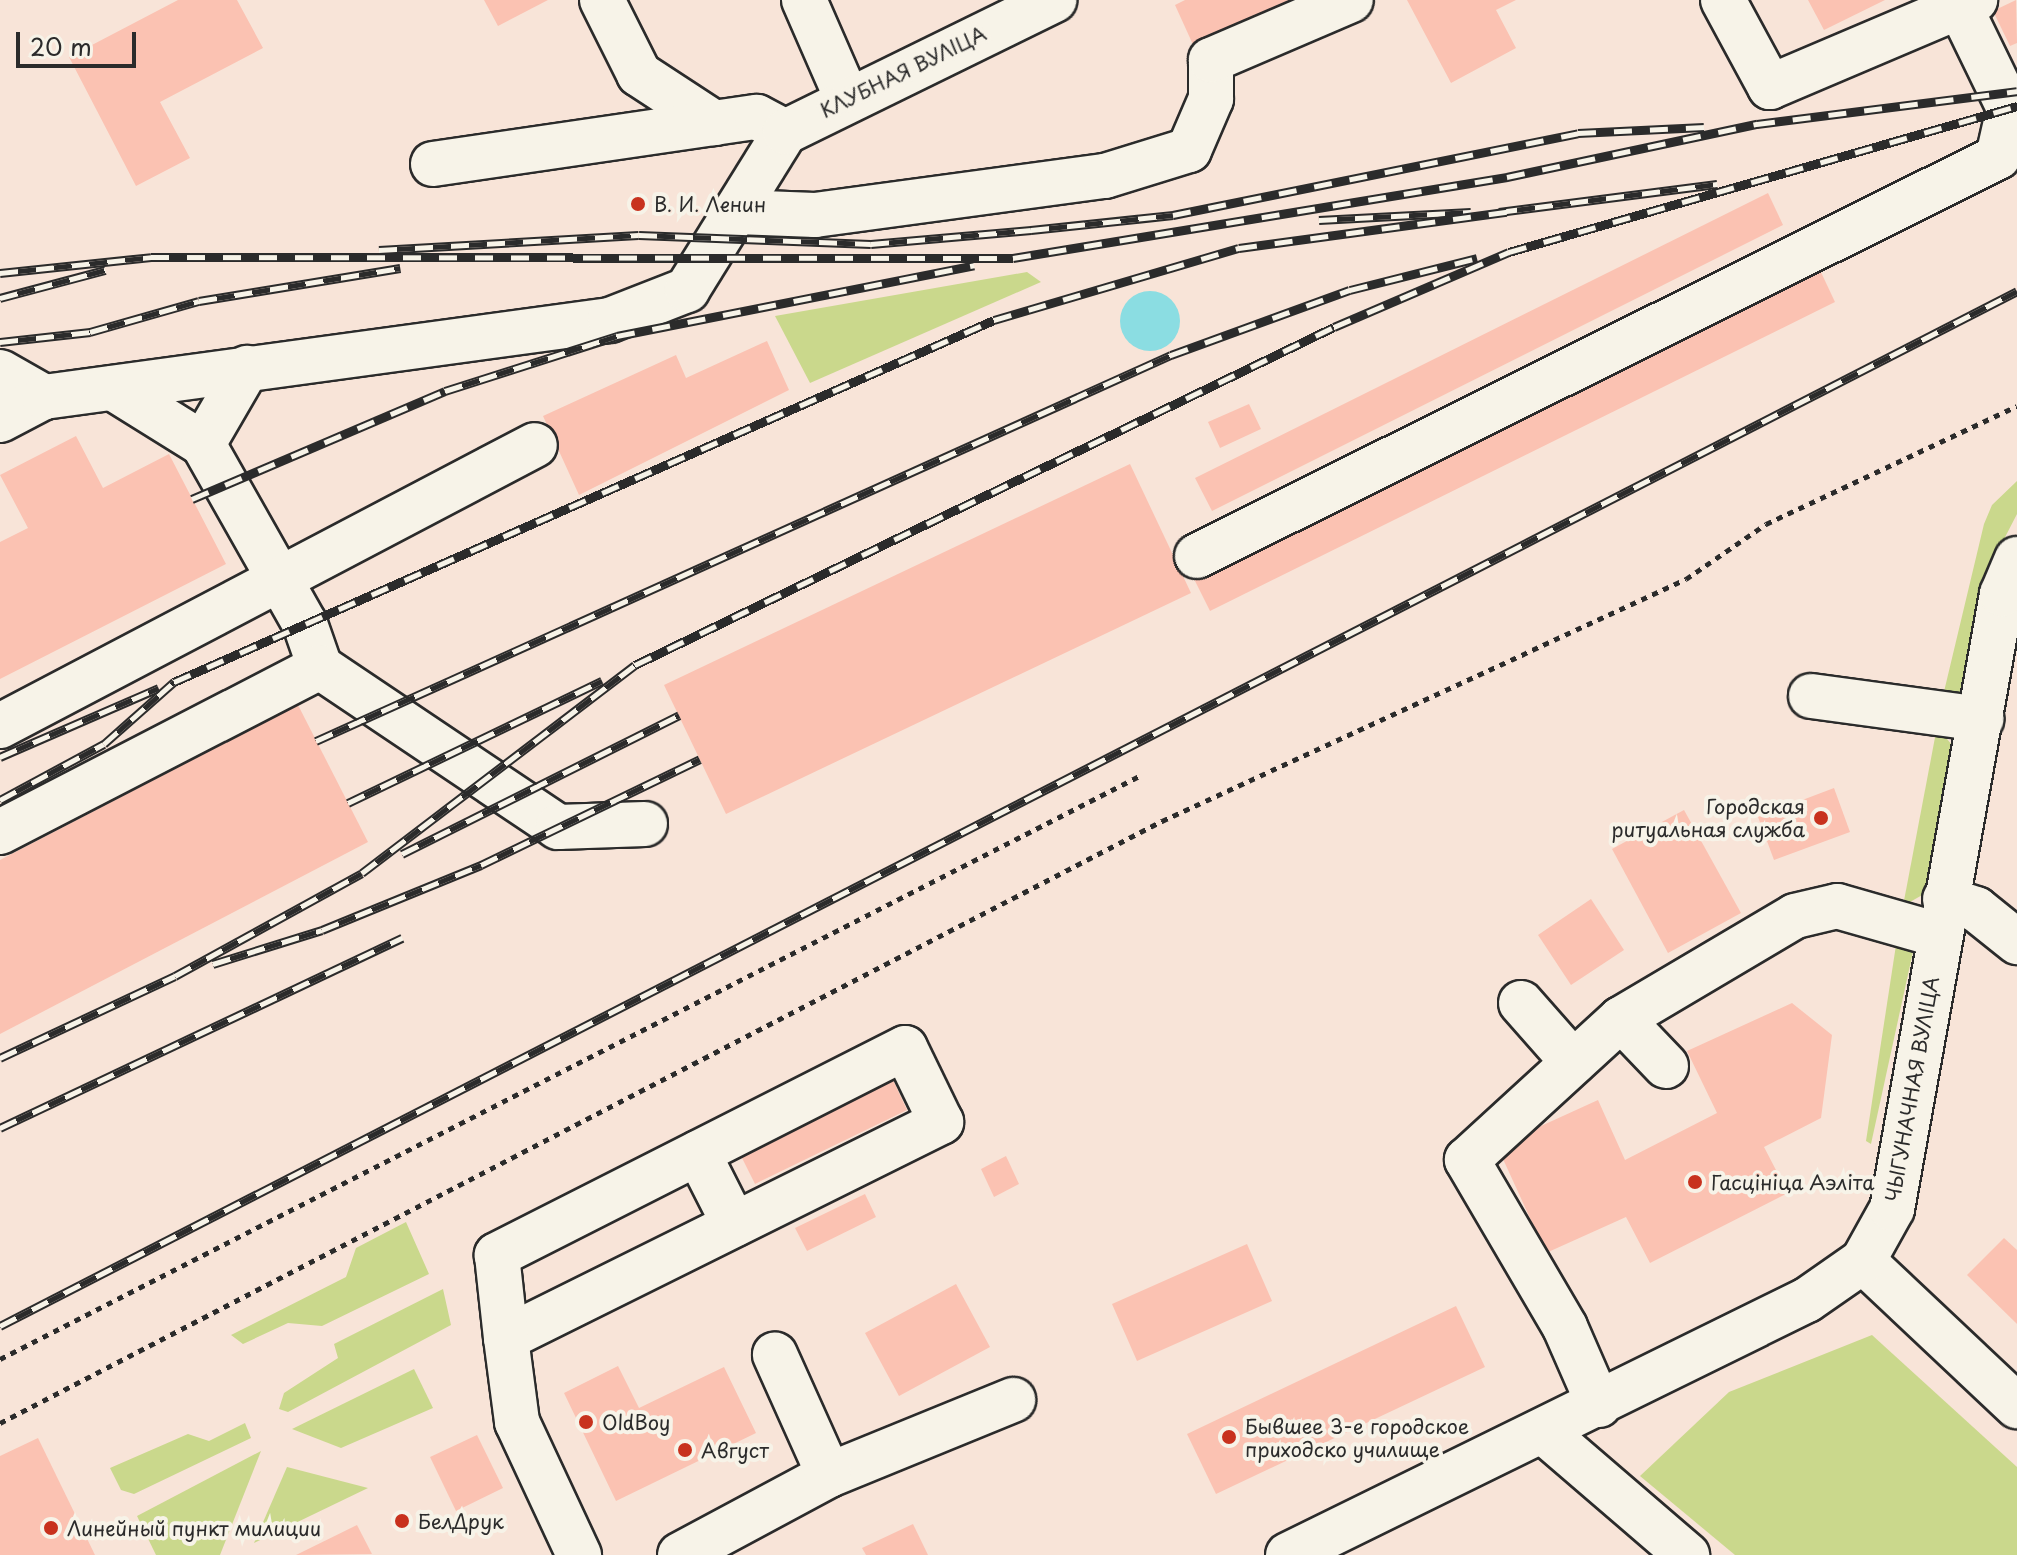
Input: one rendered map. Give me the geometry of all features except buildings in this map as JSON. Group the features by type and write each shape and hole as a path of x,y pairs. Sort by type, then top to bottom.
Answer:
{"street":[{"path":"602,0 639,74 714,123"},
{"path":"804,0 846,96"},
{"name":"КЛУБНАЯ ВУЛІЦА","path":"777,148 846,96 1054,0"},
{"path":"737,212 815,215 1105,176 1189,150 1211,99 1211,60 1351,0"},
{"path":"1197,556 1998,157 2009,108 1967,4 1770,87 1723,0"},
{"path":"0,420 44,397 610,320 687,290 777,148 757,117 433,164"},
{"path":"203,444 247,368"},
{"path":"0,372 44,397"},
{"path":"113,388 203,444 275,582 305,624 320,667 558,827 645,824"},
{"path":"0,726 535,445"},
{"name":"ЧЫГУНАЧНАЯ ВУЛІЦА","path":"1288,1555 1599,1405 1807,1300 1863,1261 1892,1209 1942,917 1981,719 2005,658 2002,594 2017,559"},
{"path":"0,832 320,667"},
{"path":"1811,696 1981,719"},
{"path":"1599,1405 1565,1327 1467,1160 1621,1019 1795,916 1837,906 1942,917 1976,909 2017,942"},
{"path":"1521,1003 1573,1062"},
{"path":"1621,1019 1666,1066"},
{"path":"506,1338 941,1122 905,1048 497,1255 506,1338 517,1422 579,1555"},
{"path":"698,1153 734,1224"},
{"path":"1863,1261 2017,1406"},
{"path":"775,1355 829,1475"},
{"path":"680,1555 829,1475 1013,1400"},
{"path":"1544,1432 1687,1555"}],"path":[{"path":"0,1423 1162,821 1686,579 1766,524 2017,406"},
{"path":"0,1359 1141,775"}],"green space":[{"path":"1027,272 1041,282 810,383 775,316"},
{"path":"2017,481 2017,514 1984,578 1960,692 1942,700 1984,524 1992,505"},
{"path":"1937,727 1952,745 1924,894 1903,906"},
{"path":"1898,932 1914,947 1871,1144 1866,1141"},
{"path":"406,1222 429,1274 322,1326 288,1323 243,1344 231,1335 346,1277 356,1248"},
{"path":"443,1289 451,1325 288,1412 279,1409 284,1393 338,1358 334,1344"},
{"path":"1872,1335 2017,1467 2017,1555 1735,1555 1640,1476 1729,1392"},
{"path":"414,1369 433,1408 341,1448 292,1429"},
{"path":"245,1423 251,1438 134,1494 121,1490 110,1468 188,1434 209,1441"},
{"path":"261,1451 220,1555 156,1555 137,1516"},
{"path":"287,1467 368,1488 254,1543"}],"water":[{"path":"1150,291 1161,293 1171,300 1178,310 1178,332 1171,342 1161,349 1150,351 1139,349 1129,342 1122,332 1120,321 1122,310 1129,300 1139,293"}],"railway":[{"path":"0,273 151,257 1013,258 1507,177 1757,124 2017,91"},
{"path":"0,1058 175,976 362,873 635,665 1334,327 1509,252 2017,106"},
{"path":"379,250 639,235 871,244 1031,230 1173,215 1578,133 1704,127"},
{"path":"1499,212 1717,184"},
{"path":"1319,220 1471,212"},
{"path":"0,800 104,744 174,682 994,320 1239,248 1507,212"},
{"path":"316,741 1171,355 1350,290 1477,258"},
{"path":"192,499 445,391 617,336 974,265"},
{"path":"0,342 90,332 199,301 400,268"},
{"path":"0,298 105,270"},
{"path":"0,1326 2017,291"},
{"path":"348,803 602,681"},
{"path":"0,757 159,688"},
{"path":"402,854 679,715"},
{"path":"213,964 322,930 481,865 700,759"},
{"path":"0,1128 402,938"}],"place":[{"name":"В. И. Ленин","path":"638,204"},
{"name":"Городская ритуальная служба","path":"1821,818"},
{"name":"Гасцініца Аэліта","path":"1695,1182"},
{"name":"OldBoy","path":"586,1422"},
{"name":"Бывшее 3-е городское приходско училище","path":"1229,1437"},
{"name":"Август","path":"685,1450"},
{"name":"БелДрук","path":"402,1521"},
{"name":"Линейный пункт милиции","path":"51,1528"}]}
